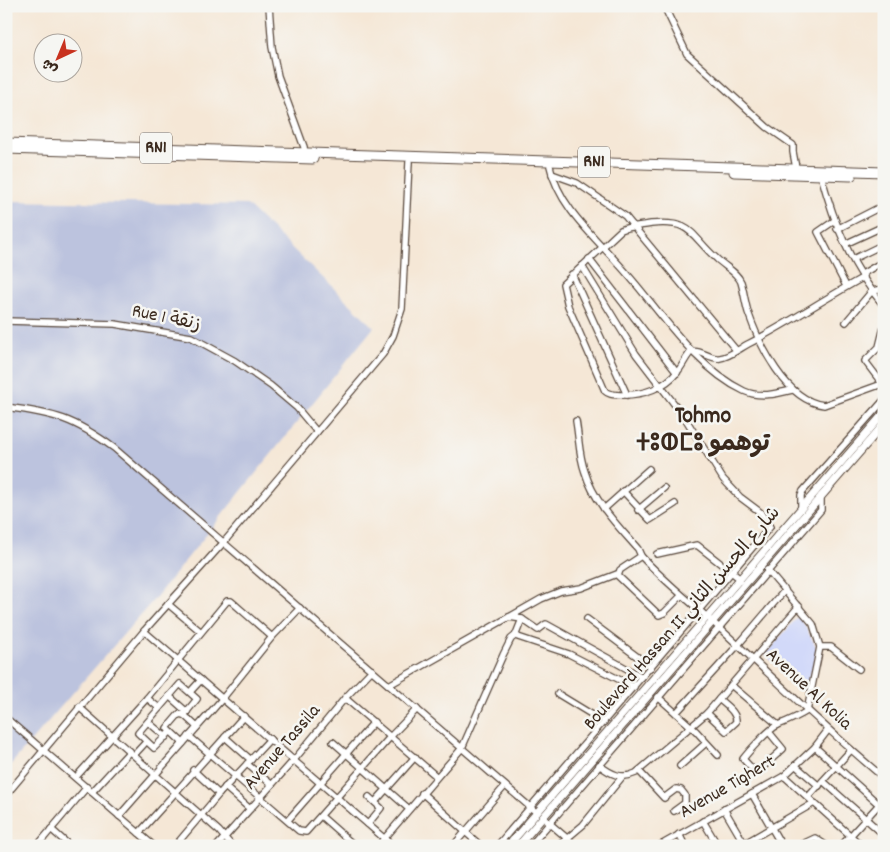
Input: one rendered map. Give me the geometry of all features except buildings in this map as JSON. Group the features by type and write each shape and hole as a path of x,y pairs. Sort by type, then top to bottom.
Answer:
{"highway":[{"name":"RN1","path":"6,143 305,156 551,170 884,177"},
{"name":"RN1","path":"6,149 796,168 884,172"}],"main road":[{"name":"Boulevard Hassan II شارع الحسن الثاني","path":"518,846 540,815 706,616 884,413"},
{"name":"Boulevard Hassan II شارع الحسن الثاني","path":"508,846 540,815 716,624 821,496 884,424"}],"street":[{"path":"269,6 272,46 278,76 305,156"},
{"path":"664,6 677,30 680,44 690,57 767,127 793,144 796,168"},
{"path":"6,795 144,631 224,542 376,364 397,326 404,296 409,162"},
{"path":"551,170 589,190 635,226 736,350"},
{"path":"551,170 566,203 693,351 727,382 746,392 772,394 792,390"},
{"path":"822,175 837,228 853,260 872,291 884,306"},
{"path":"837,228 884,205"},
{"path":"834,221 819,230 819,234 846,286"},
{"path":"884,261 760,338 719,358 693,351 689,353 677,373 660,386 645,392 627,395 610,394 604,390 565,297 563,284 621,230 635,226 674,223 687,228 739,279 749,314 760,338 769,357 792,390 824,406 883,385 865,361 879,347 884,327"},
{"path":"845,244 884,226"},
{"path":"853,260 884,244"},
{"path":"589,259 677,373"},
{"path":"497,846 769,530 770,524 760,512 740,497 723,479 685,418 633,349 582,266"},
{"path":"572,274 627,395"},
{"path":"846,322 872,291 884,289"},
{"name":"Rue 1 زنقة","path":"6,321 115,324 191,337 235,361 271,386 297,408 317,432"},
{"path":"801,508 800,498 803,491 884,400"},
{"path":"6,407 57,415 82,426 134,464 576,846"},
{"name":"Avenue Al Kolia","path":"576,421 584,472 604,509 638,549 641,556 698,612 716,624 828,730 882,774"},
{"path":"878,432 884,437"},
{"path":"604,509 649,469"},
{"path":"638,510 664,488"},
{"path":"623,491 638,510 650,520 674,504"},
{"path":"530,846 658,697 716,624 821,510 821,496"},
{"path":"657,554 697,545 739,578"},
{"path":"389,685 509,617 561,591 581,588 617,574 641,556"},
{"path":"767,570 813,624 820,647 819,661 807,711 778,725 769,732 743,759 756,773 783,750 769,732"},
{"path":"617,574 659,614 664,613 681,596"},
{"path":"676,713 738,645 784,590"},
{"path":"76,777 147,698 200,631 228,600 272,636"},
{"path":"168,604 200,631"},
{"path":"599,765 612,774 622,777 629,777 639,771 707,713 799,606"},
{"path":"119,816 223,698 272,636 300,608"},
{"path":"509,617 522,620 538,630 546,624 642,677"},
{"path":"587,619 651,667"},
{"path":"378,846 436,776 462,748 503,655 511,639 516,635 522,620"},
{"path":"144,631 393,846"},
{"path":"516,635 569,654 634,687"},
{"path":"820,647 831,647 859,669"},
{"name":"Avenue Tassila","path":"217,846 294,760 345,698 372,670"},
{"path":"190,692 201,680"},
{"path":"180,684 190,692 197,700 185,714 179,714 167,727 168,735 156,748 146,742 138,733 169,696 180,684"},
{"path":"731,685 778,725"},
{"path":"558,694 604,722"},
{"path":"169,696 196,727"},
{"path":"658,697 718,755"},
{"path":"147,698 159,708"},
{"path":"345,698 436,776"},
{"path":"707,713 726,731 736,722 737,718 719,699"},
{"path":"79,707 156,774 225,837 232,846"},
{"path":"189,736 301,832 306,832 322,817 391,736 417,710"},
{"path":"139,833 193,770 244,716"},
{"path":"6,718 152,845"},
{"path":"148,722 183,743"},
{"path":"288,820 322,784 374,722"},
{"name":"Avenue Tighert","path":"659,846 784,776 815,747 828,730"},
{"path":"225,737 271,784"},
{"path":"175,846 225,787 270,739"},
{"path":"37,846 51,829 90,790 146,742"},
{"path":"333,742 409,809"},
{"path":"680,766 706,743"},
{"path":"815,747 884,809"},
{"path":"808,798 851,750"},
{"path":"375,802 415,757"},
{"path":"795,765 821,783 884,835"},
{"path":"193,770 219,794"},
{"path":"639,771 664,798 676,790 681,790 685,795 685,803 674,811"},
{"path":"784,776 862,846"},
{"path":"558,846 566,837 583,825 622,777"},
{"path":"453,846 464,831 506,786"},
{"path":"225,787 250,809"},
{"path":"422,793 481,846"},
{"path":"752,794 782,846"},
{"path":"368,824 381,809 369,797"},
{"path":"841,846 884,799"},
{"path":"724,808 742,844 814,803"},
{"path":"322,817 355,846"},
{"path":"703,821 718,846"},
{"path":"51,829 70,846"},
{"path":"679,834 685,846"},
{"path":"798,846 815,838 827,846"}],"shaded area":[{"path":"6,201 247,205 374,327 156,597 6,770"},
{"path":"799,615 818,650 806,692 765,655"}],"district":[{"name":"Tohmo ⵜⵓⵀⵎⵓ توهمو","path":"703,431"}]}
